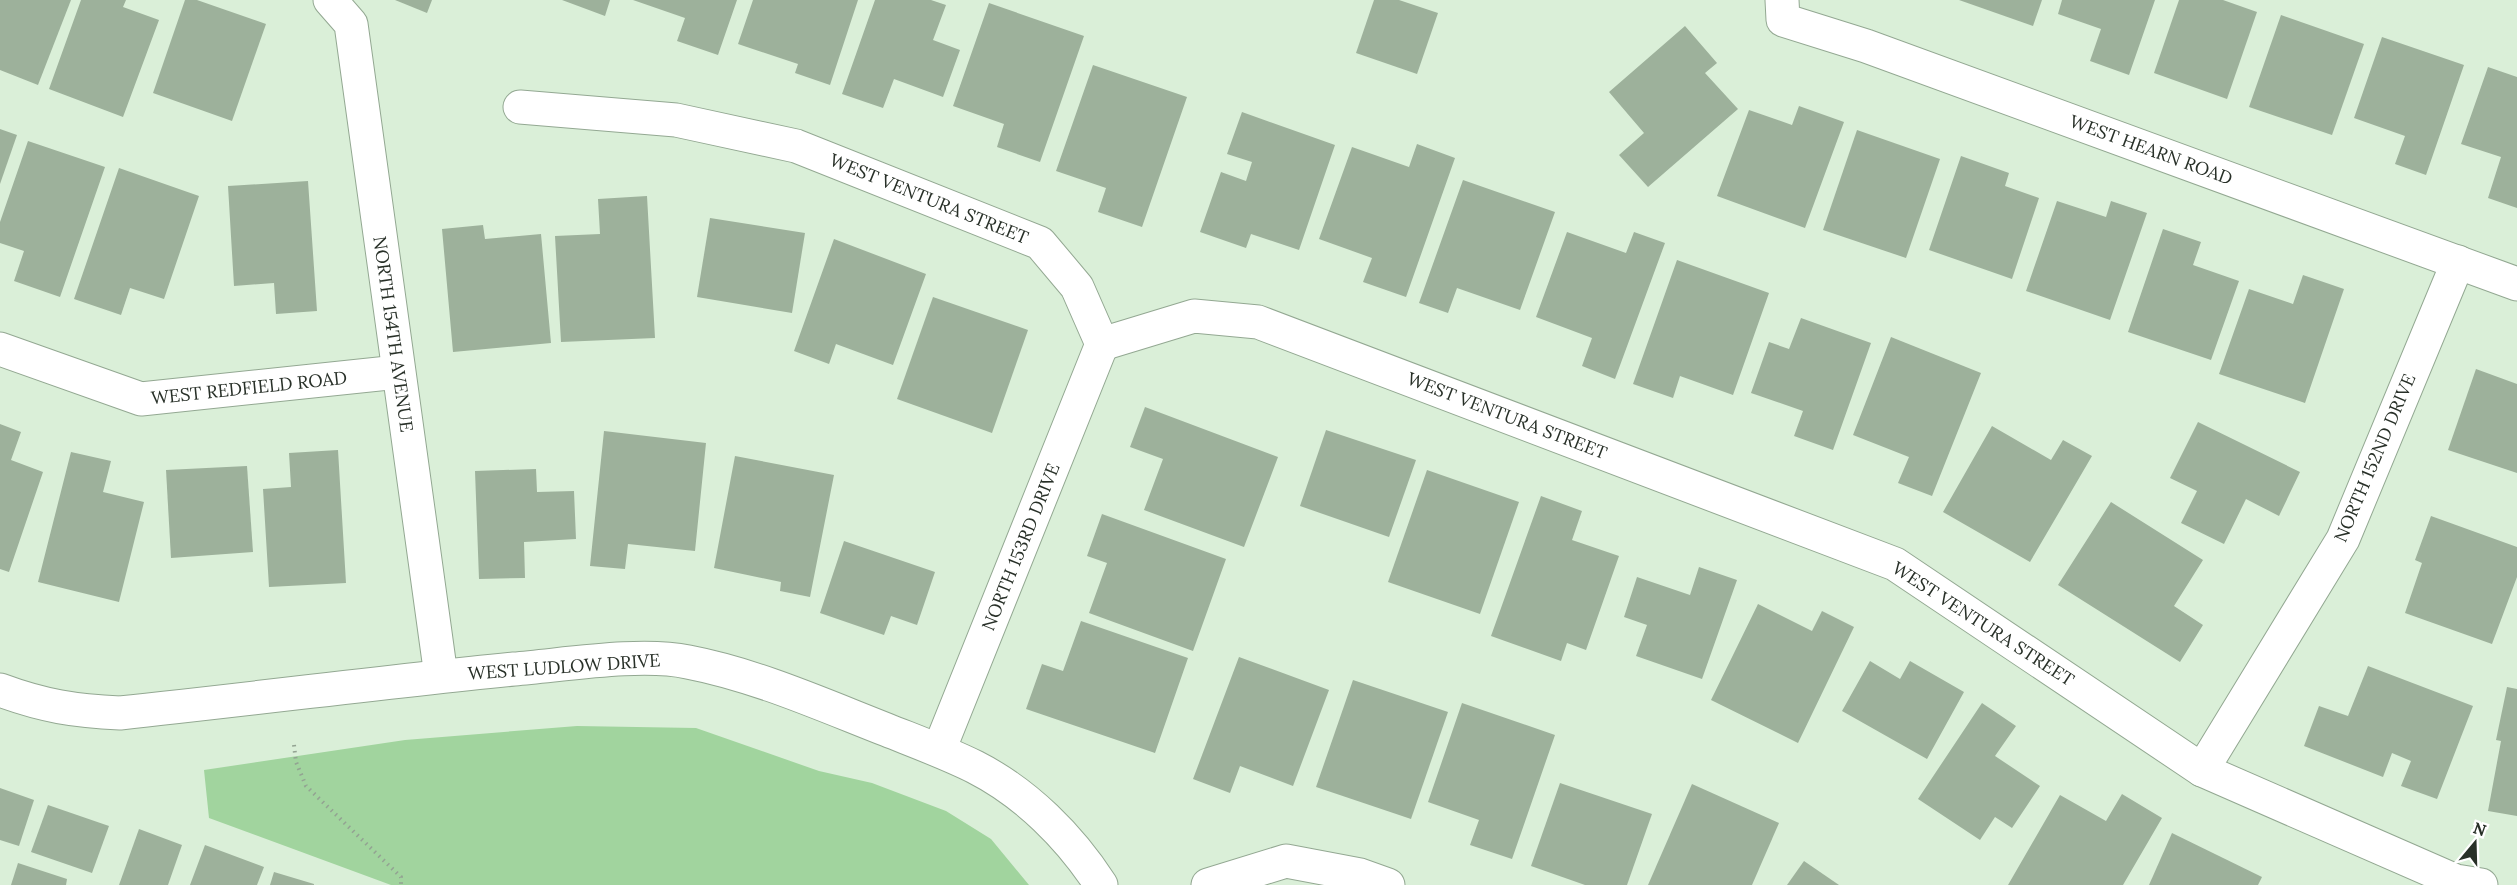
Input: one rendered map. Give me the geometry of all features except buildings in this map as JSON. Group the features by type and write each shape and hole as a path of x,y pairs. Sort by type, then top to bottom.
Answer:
{"street":[{"name":"NORTH 154TH AVENUE","path":"330,0 351,24 441,676"},
{"name":"WEST HEARN ROAD","path":"1782,10 1866,46 2517,284"},
{"name":"WEST VENTURA STREET","path":"520,107 676,120 796,146 1040,243 1077,287 1102,344 1194,315 1258,322 1895,564 2202,770 2456,881 2481,885"},
{"name":"NORTH 152ND DRIVE","path":"2202,770 2343,539 2458,262"},
{"name":"NORTH 153RD DRIVE","path":"939,750 1102,344"},
{"name":"WEST REDFIELD ROAD","path":"0,349 141,399 398,372"},
{"name":"WEST LUDLOW DRIVE","path":"0,690 40,704 73,711 120,713 441,676 603,661 686,661 795,694 939,750 977,768 1006,786 1040,813 1087,863 1101,885"},
{"path":"1208,885 1286,861 1360,875 1388,885"}],"path":[{"path":"294,745 296,762 306,786 401,877 401,885"}],"green space":[{"path":"577,726 696,728 819,771 872,783 946,811 991,839 1029,885 391,885 209,818 204,770 405,740"}]}
